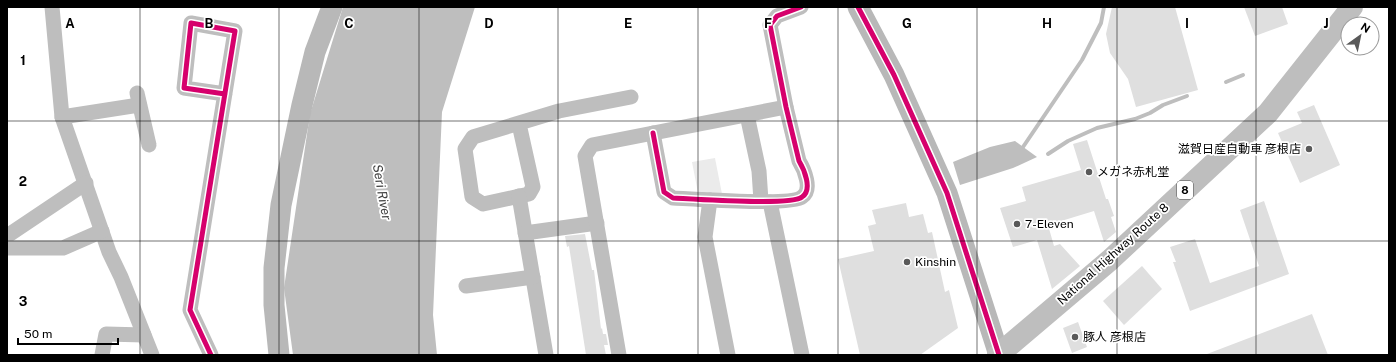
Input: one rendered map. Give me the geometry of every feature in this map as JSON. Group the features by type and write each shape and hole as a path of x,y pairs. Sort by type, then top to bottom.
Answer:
{"highway":[{"name":"National Highway Route 8","path":"998,355 1110,260 1268,113 1352,7"}],"street":[{"path":"52,7 62,117 109,252 121,277 152,355"},
{"path":"279,355 274,305 274,268 281,205 315,52 332,7"},
{"path":"654,133 664,192 673,198 766,202 799,199 806,193 808,188 804,168 799,161 786,107 770,25 777,16 800,7"},
{"path":"858,7 894,75 946,193 989,321 998,355"},
{"path":"211,355 190,310 226,94 235,31 191,23 184,88 226,94"},
{"path":"519,124 534,187 529,194 483,204 472,197 465,149 473,137 559,111 631,97"},
{"path":"62,117 138,99 149,145"},
{"path":"619,355 585,156 592,145 786,107"},
{"path":"747,115 802,355"},
{"path":"7,236 86,183"},
{"path":"519,196 546,355"},
{"path":"710,200 705,237 728,355"},
{"path":"526,233 597,223"},
{"path":"7,248 63,248 102,230"},
{"path":"466,286 533,277"},
{"path":"102,355 106,334 144,335"}],"shaded area":[{"path":"715,158 722,194 698,193 692,162"}],"water":[{"name":"Seri River","path":"343,7 475,7 442,112 433,315 437,355 293,355 284,288 310,114"},
{"path":"1015,141 1037,157 1013,168 960,185 953,162 990,147"}],"building":[{"path":"1112,7 1175,7 1198,90 1136,107 1128,79 1110,53 1106,34"},
{"path":"1244,7 1282,7 1288,24 1255,36"},
{"name":"滋賀日産自動車 彦根店","path":"1314,105 1340,165 1300,183 1278,133 1302,123 1297,112"},
{"path":"1087,140 1106,199 1108,199 1114,216 1111,217 1116,232 1104,242 1094,211 1048,225 1054,246 1060,244 1080,266 1052,289 1037,240 1013,247 1000,208 1026,201 1022,187 1081,170 1073,144"},
{"path":"1264,201 1289,274 1190,311 1173,262 1176,262 1170,247 1195,239 1210,283 1259,266 1240,210"},
{"name":"Kinshin","path":"906,203 909,217 923,214 928,233 932,232 945,292 949,290 958,328 920,355 860,355 838,259 874,251 868,226 876,224 872,210"},
{"path":"585,234 592,270 594,270 601,329 602,328 603,334 606,334 608,345 604,345 606,355 586,355 569,246 567,247 565,236"},
{"path":"1142,266 1162,289 1124,325 1103,301"},
{"path":"1312,314 1328,355 1207,354"},
{"name":"豚人 彦根店","path":"1078,322 1087,347 1072,353 1063,328"}],"waterway":[{"path":"1023,147 1082,60 1101,23 1104,7"},
{"path":"1226,82 1243,75"},
{"path":"1048,154 1068,141 1097,128 1135,119 1150,113 1163,105 1187,96"}],"cycle path":[{"path":"653,133 664,192 673,198 762,202 794,200 802,197 807,190 806,179 799,161 786,107 770,25 777,16 801,7"},
{"path":"858,7 894,75 947,193 999,355"},
{"path":"211,355 190,310 235,31 191,23 184,88 225,94"}],"place":[{"name":"滋賀日産自動車 彦根店","path":"1309,149"},
{"name":"メガネ赤札堂","path":"1089,172"},
{"name":"7-Eleven","path":"1017,224"},
{"name":"Kinshin","path":"907,262"},
{"name":"豚人 彦根店","path":"1075,337"}]}
